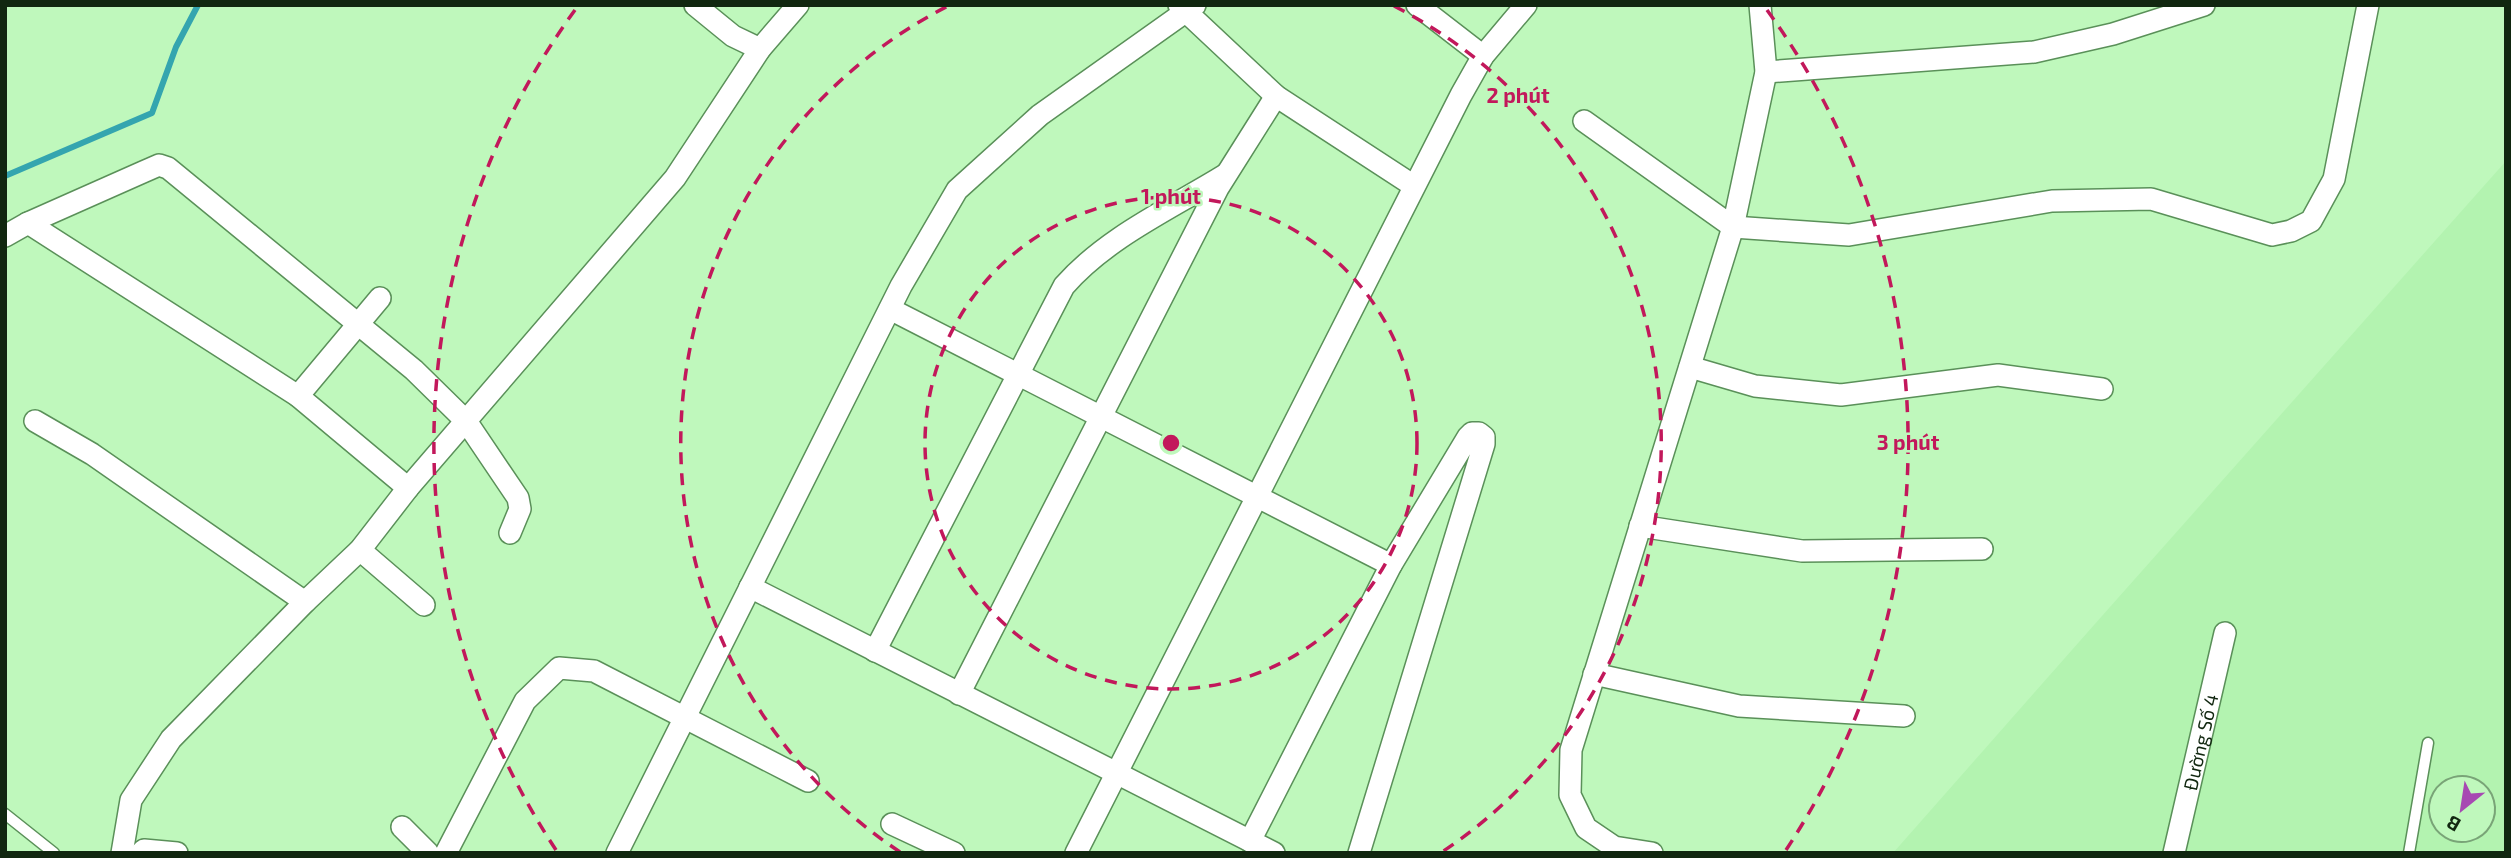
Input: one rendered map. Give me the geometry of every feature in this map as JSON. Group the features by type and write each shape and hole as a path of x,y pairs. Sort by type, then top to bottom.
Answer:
{"street":[{"path":"695,5 733,36 760,49"},
{"path":"122,853 131,800 171,739 305,602 360,550 408,488 675,178 760,49 798,5"},
{"path":"1417,5 1483,56"},
{"path":"1076,853 1414,186 1483,56 1526,5"},
{"path":"1652,853 1614,847 1586,828 1570,795 1571,750 1733,228 1766,72 1760,5"},
{"path":"1766,72 2034,52 2113,34 2204,5"},
{"path":"1584,121 1733,228 1849,235 2052,201 2151,199 2273,235 2291,231 2311,221 2334,179 2368,5"},
{"path":"617,853 890,309 957,190 1040,115 1187,7 1276,96 1414,186"},
{"path":"959,694 1226,174 1276,96"},
{"path":"5,236 28,223 159,165 181,177 414,370 466,421 518,498 520,509 510,533"},
{"path":"875,651 1064,286 1084,264 1105,248 1226,174"},
{"path":"28,223 298,396 408,488"},
{"path":"298,396 380,298"},
{"path":"890,309 1391,565"},
{"path":"1690,367 1755,386 1841,395 1998,374 2102,388"},
{"path":"35,421 92,454 305,602"},
{"path":"1250,841 1391,565 1468,437 1472,433 1479,433 1484,437 1483,444 1359,853"},
{"path":"1640,526 1801,551 1982,549"},
{"path":"360,550 424,605"},
{"path":"750,587 1273,853"},
{"name":"Đường Số 4","path":"2174,853 2225,633"},
{"path":"446,853 525,701 559,668 594,671 808,781"},
{"path":"1594,674 1739,706 1904,716"},
{"path":"892,824 954,853"},
{"path":"402,827 428,853"},
{"path":"141,853 144,850 177,853"}],"lane":[{"path":"2409,853 2428,743"},
{"path":"5,814 54,853"}],"shaded area":[{"path":"2506,161 2506,853 1893,853 2094,625"}],"waterway":[{"path":"5,176 152,113 176,47 198,5"}]}
